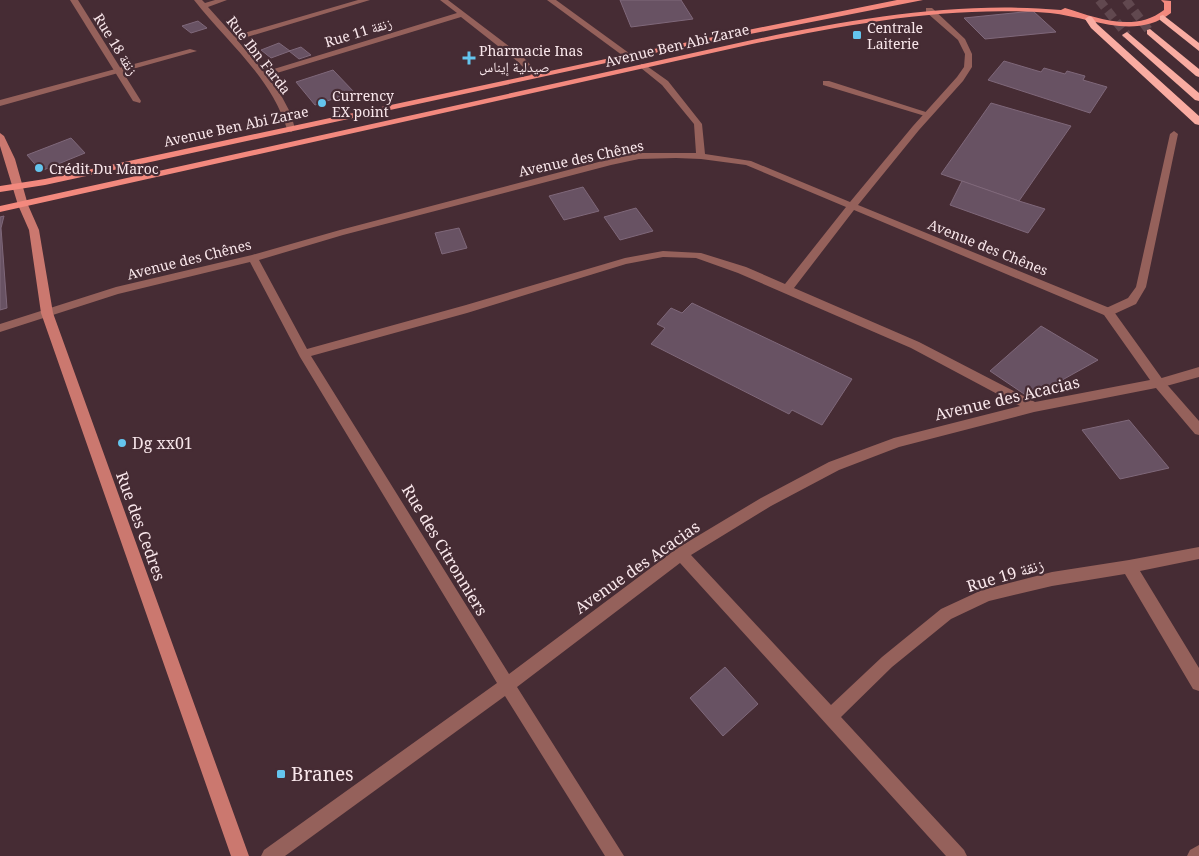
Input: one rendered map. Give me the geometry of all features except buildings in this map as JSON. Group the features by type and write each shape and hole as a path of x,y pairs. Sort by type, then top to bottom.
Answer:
{"highway":[{"path":"1162,18 1199,48"},
{"path":"1089,19 1094,26 1199,122"},
{"path":"1150,32 1199,74"},
{"path":"1127,35 1199,98"}],"main road":[{"name":"Avenue Ben Abi Zarae","path":"0,189 18,187 778,25 919,0"},
{"path":"1058,6 1089,19 1132,25 1150,23 1162,18 1168,11 1168,4 1165,0"},
{"name":"Avenue Ben Abi Zarae","path":"0,209 800,32 929,10 1003,4 1040,7 1071,13"}],"street":[{"name":"Rue 18 زنقة","path":"74,0 137,101"},
{"path":"201,3 223,0"},
{"path":"232,39 366,0"},
{"path":"444,0 520,59 537,76"},
{"path":"550,0 629,56"},
{"name":"Rue Ibn Farda","path":"201,3 262,76 289,117 291,129"},
{"path":"787,289 928,114 963,74 969,64 969,54 959,37 929,10"},
{"name":"Rue 11 زنقة","path":"262,76 462,14"},
{"path":"0,103 193,51"},
{"path":"644,66 665,83 698,124 701,156"},
{"path":"826,83 928,114"},
{"path":"1174,134 1141,287 1132,301 1108,312 1159,383 1199,430"},
{"name":"Rue des Cedres","path":"0,136 10,159 23,204 34,230 47,313 240,856"},
{"name":"Avenue des Chênes","path":"0,328 116,292 253,258 601,164 639,156 701,156 748,163 1108,312"},
{"path":"304,354 467,309 625,261 663,254 697,255 787,289 915,345 1034,408"},
{"name":"Rue des Citronniers","path":"253,258 304,354 507,685 615,856"},
{"name":"Avenue des Acacias","path":"270,856 507,685 681,554 766,502 834,466 898,442 1034,408 1159,383 1199,372"},
{"path":"681,554 958,856"},
{"name":"Rue 19 زنقة","path":"830,717 887,662 946,614 987,595 1052,579 1199,554"},
{"path":"1129,567 1199,683"}],"tunnel":[{"path":"1099,0 1127,35"},
{"path":"1126,0 1150,32"}],"place":[{"name":"Centrale Laiterie","path":"857,35"},
{"name":"Pharmacie Inas صيدلية إيناس","path":"469,58"},
{"name":"Currency EX point","path":"322,103"},
{"name":"Crédit Du Maroc","path":"39,168"},
{"name":"Dg xx01","path":"122,443"},
{"name":"Branes","path":"281,774"}]}
